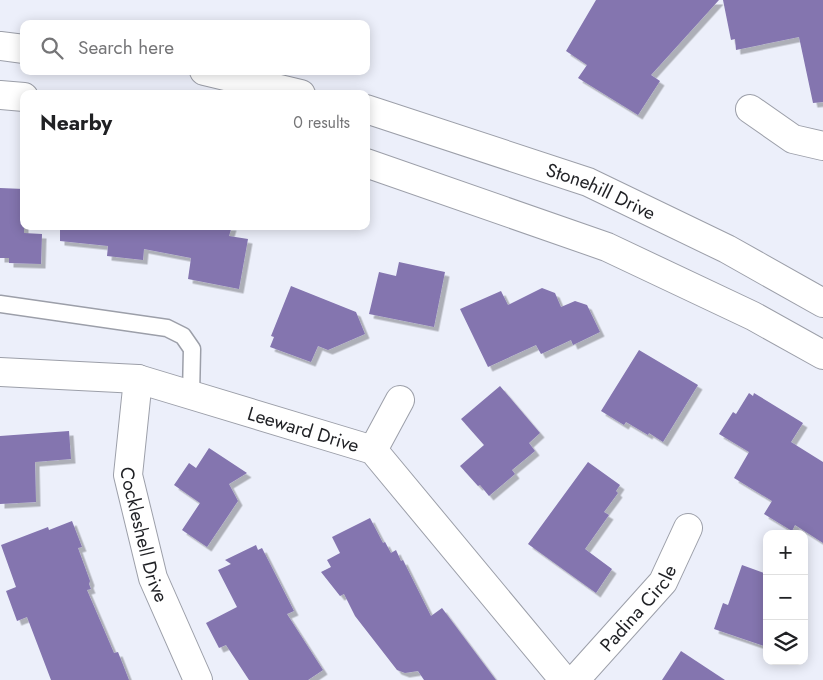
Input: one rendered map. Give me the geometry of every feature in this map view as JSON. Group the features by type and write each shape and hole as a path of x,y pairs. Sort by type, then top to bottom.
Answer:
{"street":[{"path":"0,46 20,48"},
{"path":"221,75 284,90"},
{"path":"0,95 20,97"},
{"path":"750,109 793,139 823,146"},
{"name":"Stonehill Drive","path":"370,110 588,182 727,249 823,303"},
{"path":"370,163 607,247 753,316 823,355"},
{"name":"Leeward Drive","path":"0,372 138,379 373,450 564,680"},
{"name":"Cockleshell Drive","path":"138,379 128,475 153,578 198,680"},
{"path":"373,450 400,400"},
{"name":"Padina Circle","path":"575,680 662,582 688,528"}],"lane":[{"path":"0,304 167,328 183,336 192,349 191,395"}],"building":[{"path":"596,0 719,0 651,75 660,81 638,115 578,78 587,65 566,51"},
{"path":"723,0 823,0 823,102 813,103 799,37 736,50 735,39 731,40"},
{"path":"0,188 20,189 20,230 24,230 24,233 42,234 41,264 9,263 9,258 0,258"},
{"path":"60,230 231,230 229,236 248,239 239,289 188,279 191,258 144,249 143,260 107,256 108,246 60,241"},
{"path":"399,262 445,272 434,327 369,314 379,272 396,276"},
{"path":"291,286 356,312 365,334 328,350 318,346 311,362 270,347 274,337 271,336"},
{"path":"542,288 555,293 561,307 575,301 587,305 600,332 573,345 571,340 541,354 536,345 488,367 460,309 501,291 508,305"},
{"path":"639,350 698,385 663,442 626,422 624,425 601,411"},
{"path":"500,386 540,433 529,443 535,451 512,470 515,474 489,496 460,466 484,445 461,419"},
{"path":"749,393 753,396 754,393 803,423 791,442 823,462 823,543 808,533 808,530 803,530 795,525 792,530 790,530 764,514 772,501 734,478 749,452 719,434 733,412 736,414"},
{"path":"69,431 71,459 35,462 36,502 0,504 0,436"},
{"path":"209,448 247,473 229,484 238,501 207,547 182,530 200,503 174,485 189,463 196,468"},
{"path":"588,462 620,485 616,491 618,493 604,512 609,515 585,549 612,569 596,593 528,544"},
{"path":"370,518 383,543 385,542 391,553 396,550 401,561 403,560 431,616 442,608 496,680 424,680 418,671 405,673 397,670 355,616 344,594 340,596 321,572 331,567 327,560 340,553 332,537"},
{"path":"72,521 82,547 78,548 90,581 91,589 87,590 114,653 118,652 129,680 51,680 27,617 17,621 6,591 16,587 1,545 48,527 49,530"},
{"path":"256,545 258,550 262,548 294,611 287,614 323,670 308,680 249,680 226,645 219,648 206,623 237,607 218,570 231,564 225,560"},
{"path":"742,565 763,573 763,646 714,629 723,603 728,605"},
{"path":"681,651 725,680 662,680"}]}
